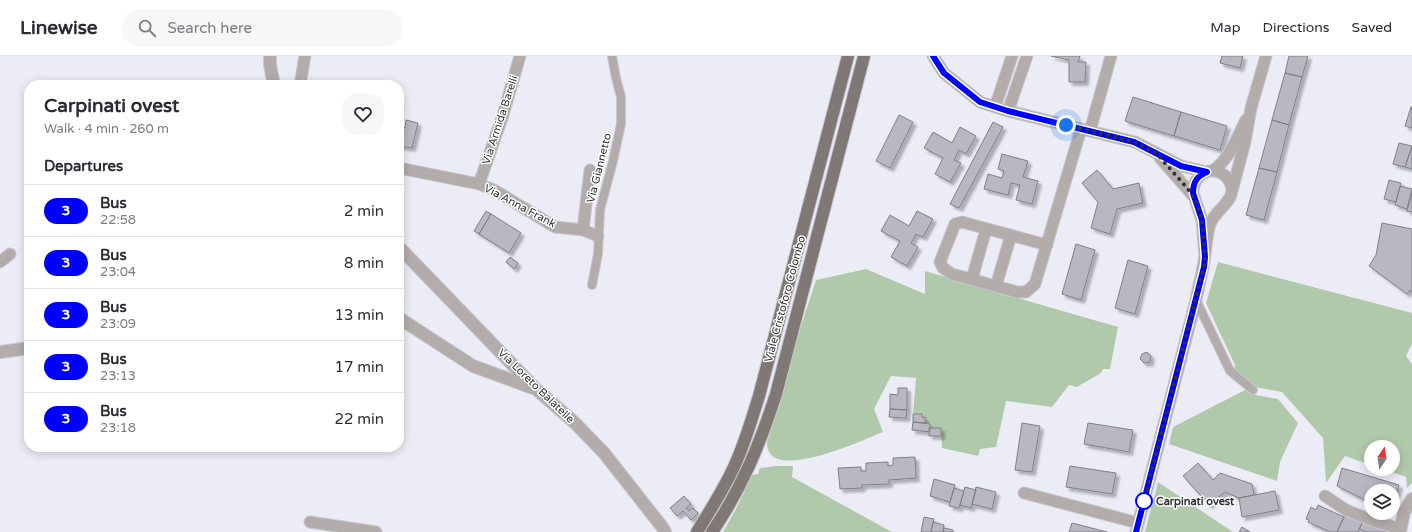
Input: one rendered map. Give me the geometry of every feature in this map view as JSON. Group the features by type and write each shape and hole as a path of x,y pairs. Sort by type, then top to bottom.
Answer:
{"main road":[{"name":"Viale Cristoforo Colombo","path":"697,532 733,470 760,396 848,56"},
{"name":"Viale Cristoforo Colombo","path":"712,532 729,508 748,470 764,431 776,394 864,56"}],"street":[{"path":"270,56 270,66 273,80"},
{"path":"301,80 305,56"},
{"name":"Via Armida Barelli","path":"479,184 503,116 520,56"},
{"name":"Via Giannetto","path":"592,285 598,254 600,210 621,124 621,97 612,56"},
{"path":"933,56 944,73 980,102 1008,111 1134,142 1181,166 1217,171 1226,176 1231,185 1231,195"},
{"path":"995,107 1012,56"},
{"path":"1008,111 1027,56"},
{"path":"1047,245 962,222 955,224 940,262 942,268 952,274 1017,292 1026,292 1035,284 1085,130 1111,56"},
{"path":"1024,493 1137,527 1196,300 1210,225 1216,214 1229,200 1231,195 1245,142 1251,108 1266,56"},
{"path":"1205,257 1202,220 1193,188 1199,176 1218,167 1226,159 1251,108"},
{"path":"1156,153 1204,208 1210,209 1222,207"},
{"name":"Via Anna Frank","path":"404,169 479,184 496,191 555,227 583,230 598,236"},
{"path":"583,230 590,170"},
{"path":"972,279 986,229"},
{"path":"996,286 1011,235"},
{"name":"Via Loreto Balatelle","path":"404,252 536,389 575,423 604,453 634,489 665,532"},
{"path":"0,262 10,254"},
{"path":"1196,300 1230,371 1252,390"},
{"path":"404,321 473,366 536,389"},
{"path":"0,352 24,349"},
{"path":"1325,496 1346,510 1400,530 1404,512 1412,499"},
{"path":"310,522 376,532"}],"green space":[{"path":"1218,262 1412,313 1412,344 1406,356 1412,364 1412,483 1407,488 1406,477 1400,475 1400,440 1364,440 1364,463 1345,456 1326,483 1323,438 1282,392 1255,387 1234,369 1235,365 1206,303"},
{"path":"866,269 925,294 925,271 1118,327 1110,369 1103,369 1101,373 1077,387 1069,385 1052,407 1006,401 996,447 980,449 978,456 942,448 941,428 929,428 930,424 925,423 925,418 922,417 922,414 913,414 916,378 891,376 874,409 883,432 857,443 818,456 799,460 782,460 771,454 767,442 781,398 792,354 816,280"},
{"path":"1245,390 1250,394 1278,399 1298,423 1280,462 1277,481 1169,444 1173,427"},
{"path":"793,466 792,477 892,532 723,532 752,475 758,474 760,468"},
{"path":"1158,482 1233,532 1145,532"}],"building":[{"path":"1051,56 1080,56 1078,62 1086,62 1085,82 1069,82 1069,60"},
{"path":"1222,56 1243,56 1240,68 1220,63"},
{"path":"1289,56 1308,56 1302,77 1285,73"},
{"path":"1285,73 1302,77 1289,125 1272,120"},
{"path":"1133,97 1181,112 1174,136 1125,121"},
{"path":"1412,107 1412,128 1405,126"},
{"path":"1181,112 1227,126 1220,150 1174,136"},
{"path":"899,115 913,122 890,168 876,161"},
{"path":"406,120 418,123 412,148 404,147"},
{"path":"1272,120 1289,125 1277,172 1259,168"},
{"path":"993,122 1003,127 959,208 950,204"},
{"path":"960,127 976,136 966,154 959,150 954,160 961,163 950,182 935,174 943,158 924,148 933,132 952,143"},
{"path":"1399,143 1412,146 1405,167 1393,164"},
{"path":"1412,146 1412,169 1405,167"},
{"path":"1002,154 1028,161 1023,177 1038,181 1032,204 1016,200 1020,185 1011,183 1008,195 984,189 988,174 1002,178 1004,171 998,169"},
{"path":"1259,168 1277,172 1264,220 1246,215"},
{"path":"1097,170 1113,189 1139,183 1143,203 1117,209 1110,234 1091,228 1098,202 1082,183"},
{"path":"1389,180 1401,183 1396,202 1384,199"},
{"path":"1400,186 1412,189 1407,209 1395,205"},
{"path":"1412,192 1412,212 1407,211"},
{"path":"486,211 491,214 479,234 474,231"},
{"path":"917,211 933,219 923,237 916,234 911,243 918,247 907,266 891,257 900,241 881,231 890,215 909,226"},
{"path":"491,214 521,233 509,253 479,234"},
{"path":"1382,223 1412,229 1412,292 1410,290 1407,294 1369,266 1376,255"},
{"path":"1076,244 1095,250 1081,300 1062,294"},
{"path":"510,257 518,263 514,269 506,262"},
{"path":"1128,260 1148,266 1135,314 1115,308"},
{"path":"1147,352 1151,356 1150,362 1144,363 1140,359 1142,354"},
{"path":"898,388 907,388 907,410 890,409 890,394 898,395"},
{"path":"890,409 907,410 906,418 889,417"},
{"path":"913,414 922,414 922,417 925,418 925,423 913,422"},
{"path":"913,422 930,424 930,432 912,430"},
{"path":"1022,423 1040,426 1032,472 1015,470"},
{"path":"1088,423 1133,430 1129,452 1084,444"},
{"path":"929,428 941,428 941,436 929,436"},
{"path":"915,457 916,478 889,480 889,484 862,485 862,488 840,489 838,468 861,467 861,471 866,471 866,463 888,462 888,466 893,465 893,458"},
{"path":"1198,463 1213,480 1220,473 1252,484 1254,495 1239,498 1225,492 1209,505 1183,476"},
{"path":"1070,466 1116,473 1112,494 1066,487"},
{"path":"1342,468 1364,475 1364,476 1396,484 1364,484 1364,500 1337,486"},
{"path":"934,479 955,485 950,502 930,496"},
{"path":"965,487 976,490 971,508 960,505"},
{"path":"976,487 996,492 992,509 972,504"},
{"path":"954,488 964,491 959,508 949,506"},
{"path":"1275,491 1279,510 1242,517 1239,498"},
{"path":"684,496 691,504 686,508 689,511 693,508 698,513 691,520 683,511 677,516 670,508"},
{"path":"1318,505 1344,517 1337,532 1330,532 1308,522 1309,520 1306,519 1311,507 1316,510"},
{"path":"1345,515 1362,523 1358,532 1337,532"},
{"path":"924,517 934,519 931,532 921,532"},
{"path":"933,522 944,525 943,532 931,532"},
{"path":"1363,522 1391,532 1367,532 1359,529"},
{"path":"1072,523 1107,532 1069,532"},
{"path":"1242,527 1250,532 1239,532"},
{"path":"944,528 953,530 953,532 943,532"}],"bus line":[{"name":"3","path":"933,56 944,73 980,102 1002,110 1134,142 1149,148 1181,166 1207,172 1199,176 1193,188 1193,193 1202,220 1205,257 1204,267 1136,532"}],"place":[{"name":"Carpinati ovest","path":"1144,501"}],"route":[{"path":"1066,125 1134,142 1149,148 1156,153 1195,198 1202,220 1205,257 1204,267 1144,501"}]}
